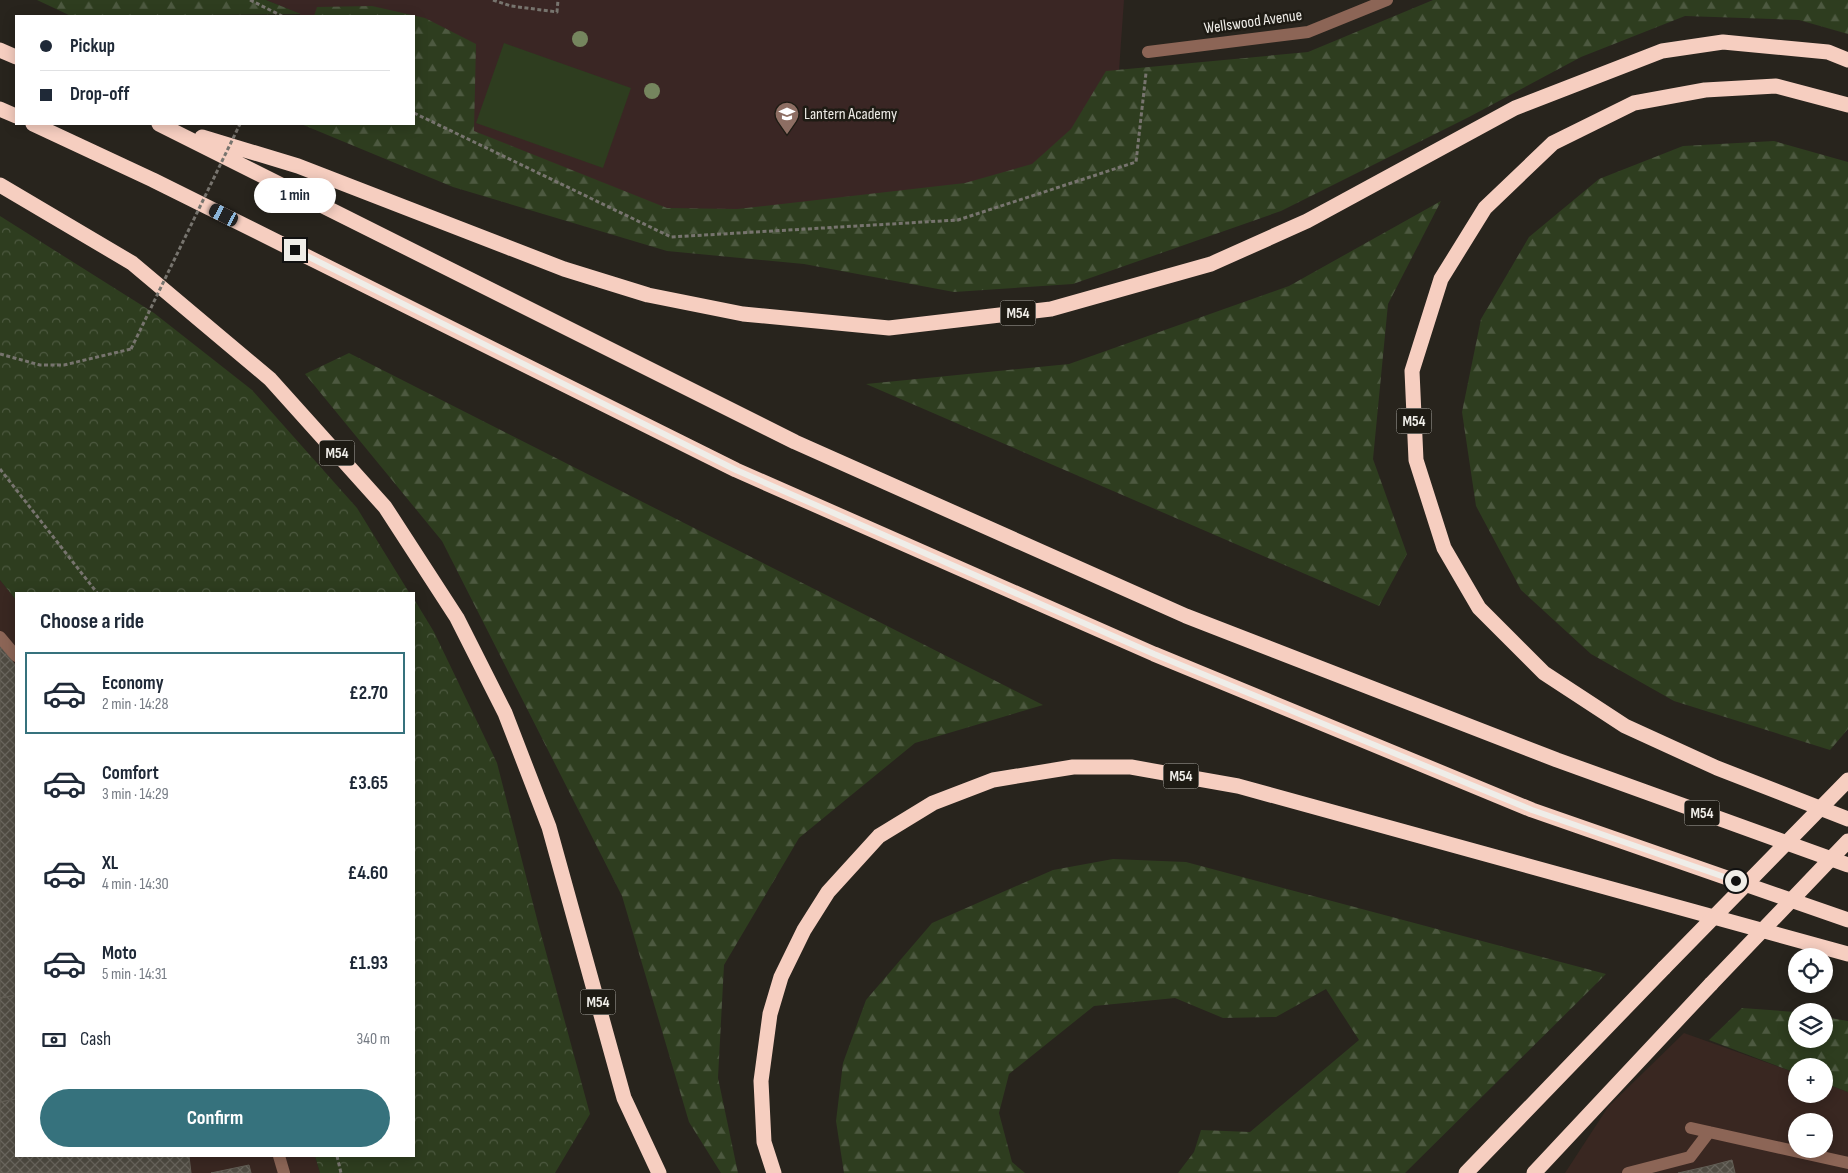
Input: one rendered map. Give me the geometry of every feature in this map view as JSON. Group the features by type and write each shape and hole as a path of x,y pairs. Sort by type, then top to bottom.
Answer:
{"highway":[{"name":"M54","path":"160,125 298,166 564,269 648,295 744,314 889,328 1051,309 1211,264 1307,221 1515,108 1662,51 1724,42 1828,52 1848,60"},
{"path":"0,50 15,57"},
{"name":"M54","path":"1848,104 1776,86 1705,90 1634,103 1553,143 1485,208 1441,279 1412,371 1416,460 1444,548 1479,608 1544,673 1625,726 1717,768 1848,819"},
{"path":"0,109 15,116"},
{"path":"35,125 153,180 736,470 1154,654 1532,810 1848,920"},
{"name":"M54","path":"160,125 795,442 1186,616 1557,760 1848,865"},
{"name":"M54","path":"0,185 132,263 148,276 270,379 385,507 457,618 505,713 549,827 624,1098 659,1173"},
{"name":"M54","path":"774,1173 764,1142 761,1081 770,1014 781,977 804,930 828,892 879,836 933,803 993,780 1073,767 1131,767 1238,786 1848,954"},
{"path":"1466,1173 1848,780"},
{"path":"1534,1173 1848,841"}],"street":[{"name":"Wellswood Avenue","path":"1148,52 1308,32 1387,0"},
{"path":"0,637 15,655"},
{"path":"1690,1128 1848,1163"},
{"path":"1628,1173 1690,1158 1709,1132"},
{"path":"279,1157 284,1173"}],"path":[{"path":"250,0 280,15"},
{"path":"493,0 511,6 558,12 558,0"},
{"path":"415,113 670,237 958,220 1136,162 1148,52"},
{"path":"0,354 40,365 64,365 132,349 240,125"},
{"path":"0,469 96,592"},
{"path":"337,1157 341,1173"}],"shaded area":[{"name":"Lantern Academy","path":"266,0 1124,0 1112,170 671,237 415,113 415,15 300,14"},
{"path":"0,580 15,599 15,1157 315,1157 320,1173 0,1173"},
{"path":"1684,1033 1788,1070 1788,1103 1833,1103 1833,1086 1848,1092 1848,1173 1565,1173 1608,1107"}],"green space":[{"path":"37,0 266,0 301,14 186,15 69,15"},
{"path":"1433,0 1848,0 1848,34 1799,20 1685,16 1581,57 1469,117 1281,211 1073,284 954,292 804,264 667,251 453,187 303,125 415,125 415,16 425,18 476,44 474,131 667,208 737,209 965,183 1032,164 1071,129 1106,71 1308,52"},
{"path":"372,6 412,15 314,15 317,7"},
{"path":"504,43 631,88 603,168 476,123"},
{"path":"1774,141 1848,162 1848,729 1830,750 1674,701 1591,654 1521,590 1476,506 1462,412 1481,319 1529,237 1599,179 1683,146"},
{"path":"1441,201 1388,304 1373,459 1407,554 1379,606 866,384 1069,364 1289,286"},
{"path":"0,216 154,313 252,390 357,508 409,592 15,592 15,599 0,580"},
{"path":"349,353 1043,705 915,743 799,838 724,965 718,1078 738,1173 721,1173 689,1122 622,896 442,541 305,374"},
{"path":"415,601 434,632 497,763 590,1114 555,1173 320,1173 315,1157 415,1157"},
{"path":"1113,859 1186,862 1606,974 1405,1173 1178,1173 1194,1152 1201,1130 1250,1132 1359,1040 1326,989 1276,1017 1223,1018 1175,998 1094,1006 1009,1074 999,1113 1012,1162 1025,1173 844,1173 836,1121 843,1063 866,1000 932,923 1053,870"},
{"path":"1742,1008 1788,1011 1788,1048 1833,1048 1833,1018 1848,1021 1848,1092 1833,1086 1833,1058 1788,1058 1788,1070 1709,1040"}],"building":[{"path":"0,646 15,665 15,995 0,998"},
{"path":"15,995 15,1099 0,1102 0,998"},
{"path":"15,1099 15,1157 189,1157 191,1173 0,1173 0,1102"},
{"path":"1732,1160 1735,1173 1678,1173 1709,1166"},
{"path":"249,1165 251,1173 211,1173"}],"place":[{"name":"Lantern Academy","path":"787,135"}],"route":[{"path":"295,250 736,470 1154,654 1532,810 1736,881"}]}
